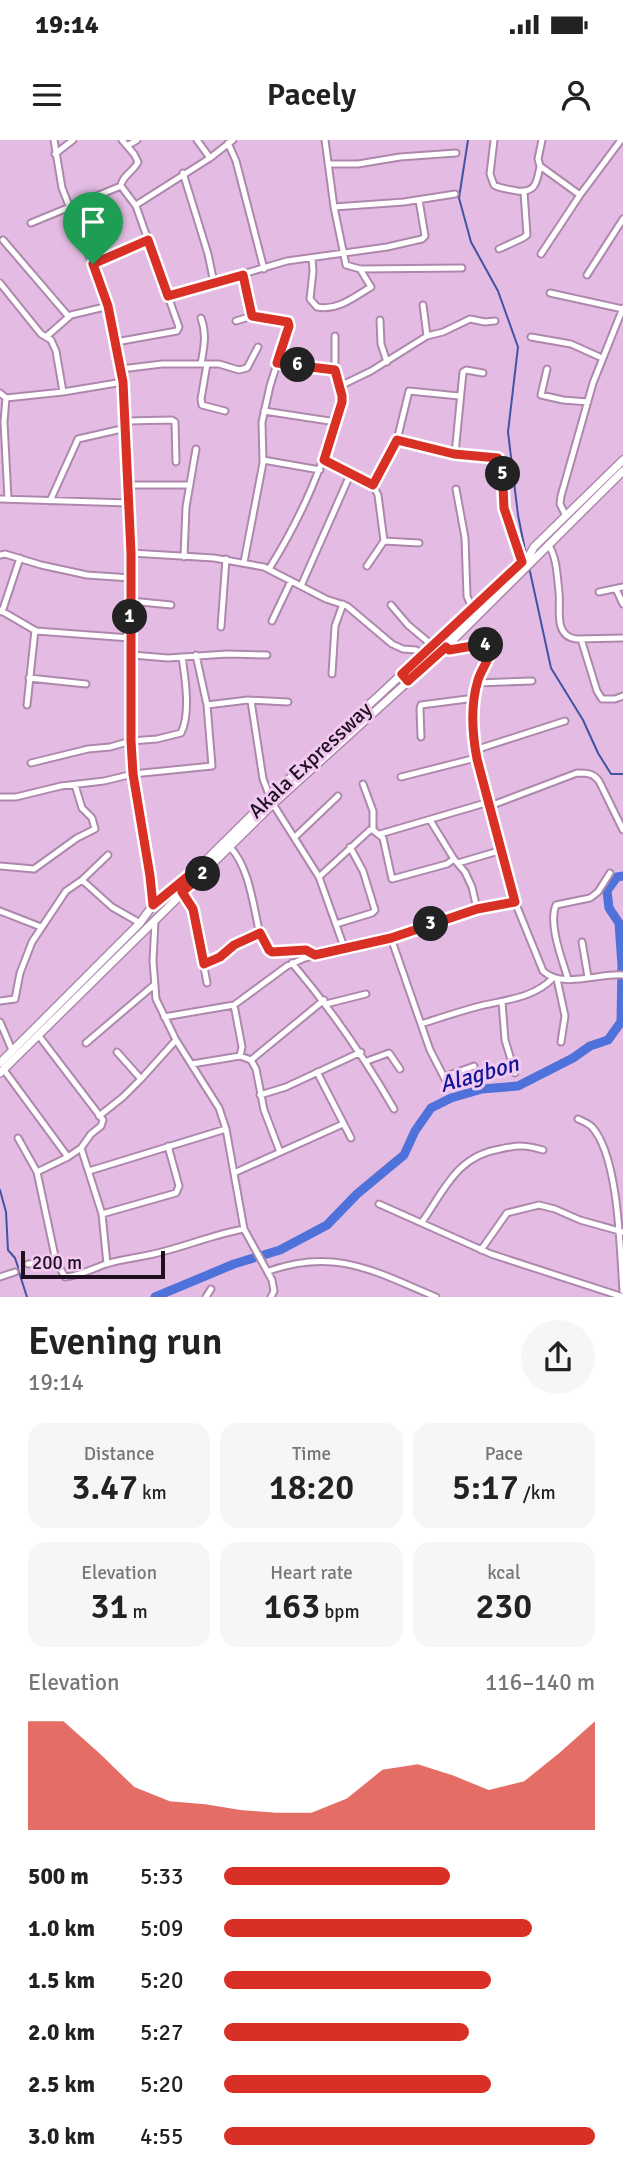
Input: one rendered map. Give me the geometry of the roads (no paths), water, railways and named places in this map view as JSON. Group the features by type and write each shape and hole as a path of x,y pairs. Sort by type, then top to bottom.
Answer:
{"main road":[{"name":"Akala Expressway","path":"405,677 446,647 523,572 535,551 548,544 623,460"},
{"name":"Akala Expressway","path":"1,1069 39,1036 155,921 272,800 405,677 433,646 535,551 566,516 623,471"},
{"name":"Akala Expressway","path":"1,1069 12,1050 140,923 153,905 230,847 272,800"}],"street":[{"path":"54,140 62,188 108,306 123,382 130,503 131,741 133,774 153,905"},
{"path":"55,154 73,140"},
{"path":"116,342 178,330 136,205 121,186 121,181 138,162 122,140"},
{"path":"127,146 137,140"},
{"path":"197,140 210,158"},
{"path":"325,140 334,207 346,265 360,269 462,268"},
{"path":"494,140 491,174 494,185 524,192 534,187 540,166 538,162 542,140"},
{"path":"136,205 210,158 231,141 264,269"},
{"path":"541,254 580,195 622,141"},
{"path":"330,164 358,164 456,153"},
{"path":"540,166 580,195"},
{"path":"183,173 203,236 214,283"},
{"path":"31,223 121,186"},
{"path":"499,249 527,235 524,192"},
{"path":"334,207 419,200 455,194"},
{"path":"168,296 287,261 387,247 424,238 419,200"},
{"path":"587,275 623,219"},
{"path":"93,264 148,240"},
{"path":"0,249 5,242 69,317"},
{"path":"312,258 310,299 317,307 339,306 371,287 360,269"},
{"path":"243,275 252,316"},
{"path":"0,283 41,334 47,336 56,351 63,392"},
{"path":"550,293 623,309 602,358 561,496 560,504 566,516"},
{"path":"423,304 428,336"},
{"path":"47,336 69,317 108,306"},
{"path":"236,321 252,316 288,322 289,326 264,411 261,442 263,460 244,562"},
{"path":"201,318 205,329 202,405 225,411"},
{"path":"340,386 387,362 428,336 443,332 470,318 485,322 495,321"},
{"path":"380,320 381,344 387,362"},
{"path":"268,569 288,538 320,470 342,402 335,370 335,335"},
{"path":"531,337 571,345 602,358"},
{"path":"121,369 162,364 204,364 239,370 247,368 258,347"},
{"path":"277,363 335,370"},
{"path":"547,369 541,395 588,402"},
{"path":"454,454 464,371 483,373"},
{"path":"0,393 6,398 123,382"},
{"path":"373,485 397,440 409,391 459,397"},
{"path":"6,398 4,422 8,499"},
{"path":"264,411 336,422"},
{"path":"50,501 78,439 126,425 169,419 175,422 177,463"},
{"path":"397,440 454,454 498,458 502,466 504,508 522,562"},
{"path":"184,556 183,534 197,449"},
{"path":"263,460 320,470"},
{"path":"324,460 373,485 378,495 384,541 367,566"},
{"path":"301,586 350,475"},
{"path":"129,485 190,485"},
{"path":"456,489 466,538 467,596 475,606"},
{"path":"0,499 130,503"},
{"path":"384,541 419,543"},
{"path":"548,544 556,571 561,627 567,636 581,639 623,638"},
{"path":"131,553 226,559 268,569 326,599 343,604 392,644 424,655"},
{"path":"0,555 87,575 131,579"},
{"path":"20,558 1,611 35,631 130,638"},
{"path":"221,627 226,559"},
{"path":"272,621 291,581"},
{"path":"599,592 623,587"},
{"path":"616,589 623,604"},
{"path":"131,601 171,605"},
{"path":"332,674 335,626 343,604"},
{"path":"391,605 408,625 433,646"},
{"path":"27,705 35,631"},
{"path":"581,639 602,699 623,696"},
{"path":"446,647 449,650 479,644 490,647 491,653 477,683 475,698 473,729 476,758 515,902 544,971 555,979 565,1009 561,1042"},
{"path":"132,655 168,658 196,655 267,655"},
{"path":"0,797 16,797 50,788 133,774 212,766 207,705 196,655"},
{"path":"31,763 131,741 165,738 183,731 186,693 182,657"},
{"path":"29,678 86,684"},
{"path":"477,683 532,681"},
{"path":"421,737 421,705 475,698"},
{"path":"207,705 251,701 288,702"},
{"path":"251,701 263,779 272,800 318,877 344,947"},
{"path":"475,750 565,721"},
{"path":"401,777 476,758"},
{"path":"380,834 489,804 577,773 595,776 623,830"},
{"path":"363,784 373,811 373,830"},
{"path":"0,866 34,869 94,829 92,818 82,808 75,785"},
{"path":"295,837 338,796"},
{"path":"430,820 465,872 477,909"},
{"path":"373,830 383,838 392,879 502,850"},
{"path":"318,877 373,830"},
{"path":"230,847 240,859 257,912 260,933 269,950 306,950 315,955"},
{"path":"336,924 375,910 363,871 350,848"},
{"path":"0,1001 15,999 26,956 66,891 108,855"},
{"path":"568,979 560,953 554,908 556,905 594,895 610,873"},
{"path":"82,880 112,907 140,923"},
{"path":"182,892 193,909 207,983"},
{"path":"164,1017 234,1005 292,963 315,955 391,938 477,909 515,902"},
{"path":"0,911 41,928"},
{"path":"155,921 156,999 176,1040 215,1097 226,1129 244,1229 269,1271 274,1286 271,1297"},
{"path":"204,964 260,933"},
{"path":"391,938 430,1050 445,1080 474,1066"},
{"path":"582,942 588,977"},
{"path":"292,963 325,1002 361,1052 394,1109"},
{"path":"421,1024 502,1002 542,987 555,979 622,975"},
{"path":"86,1043 154,985"},
{"path":"251,1060 325,1002 366,995"},
{"path":"502,1002 505,1040 515,1073"},
{"path":"234,1005 242,1049 240,1056"},
{"path":"0,1023 12,1050"},
{"path":"37,1172 80,1148 91,1134 102,1126 103,1120 39,1036"},
{"path":"99,1115 123,1097 176,1040"},
{"path":"117,1052 141,1079"},
{"path":"260,1095 286,1087 361,1052"},
{"path":"367,1061 389,1053 400,1069"},
{"path":"192,1064 240,1056 251,1060 280,1152"},
{"path":"1,1069 68,1157"},
{"path":"317,1073 351,1138"},
{"path":"578,1119 591,1125 604,1151 612,1179 620,1232 623,1291"},
{"path":"234,1173 343,1124"},
{"path":"89,1171 226,1129"},
{"path":"18,1139 37,1172 56,1261 62,1276 68,1277 107,1264 193,1244 209,1236 244,1229"},
{"path":"422,1222 468,1160 483,1153 522,1145 543,1150"},
{"path":"102,1214 176,1193 178,1186 168,1146"},
{"path":"80,1148 102,1214 107,1264"},
{"path":"379,1203 481,1250 623,1297"},
{"path":"481,1250 507,1213 539,1205 620,1232"},
{"path":"28,1264 56,1261"},
{"path":"269,1271 280,1266 313,1261 343,1262 371,1270 436,1297"},
{"path":"0,1277 15,1272"},
{"path":"206,1297 211,1289"},
{"path":"597,1297 601,1290"}],"waterway":[{"path":"468,140 459,198 471,242 498,291 518,347 508,432 518,515 526,555"},
{"path":"529,567 551,668 583,720 611,774 623,774"},
{"name":"Alagbon","path":"155,1297 234,1264 280,1250 327,1225 357,1194 404,1155 415,1131 431,1108 451,1098 482,1089 518,1086 573,1058 590,1046 608,1040 621,1022 622,966 619,923 609,908 607,891 617,877 623,876"},
{"path":"0,1190 6,1212 8,1250 18,1267"},
{"path":"18,1269 27,1297"}]}
